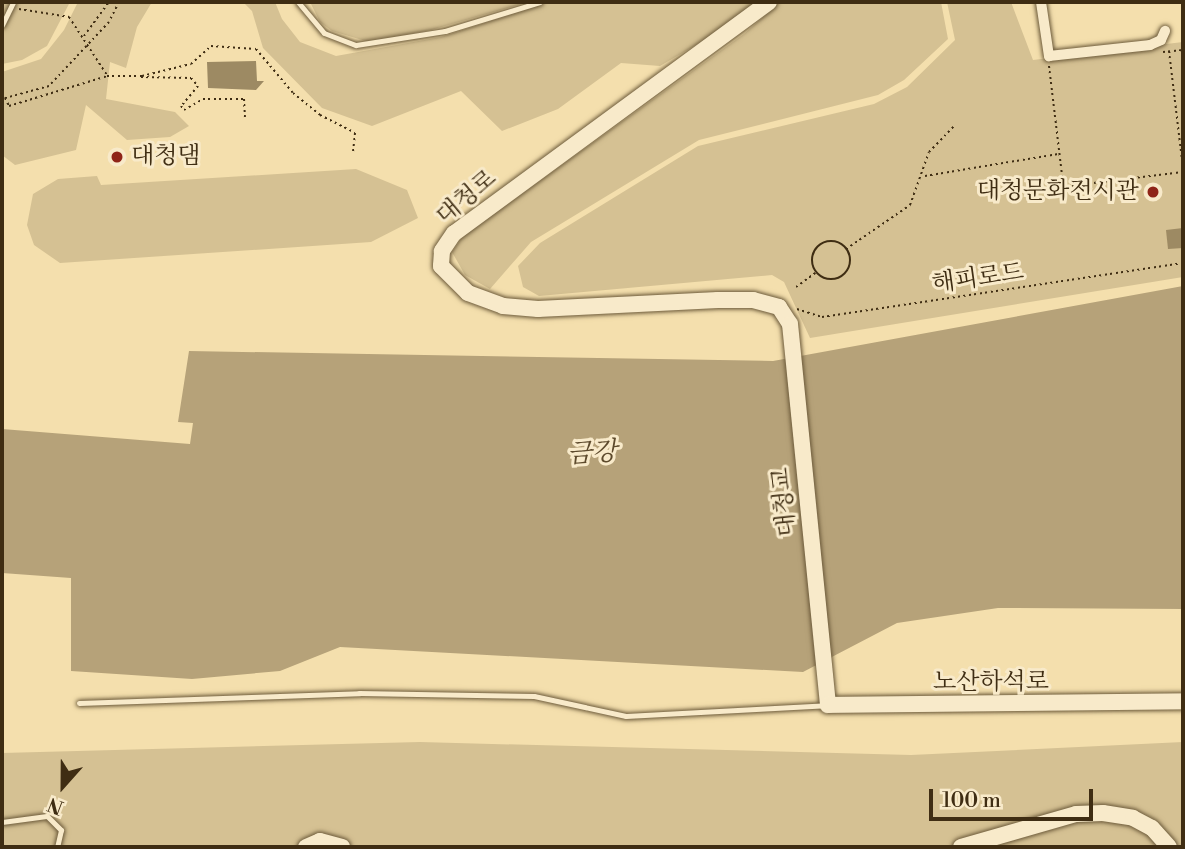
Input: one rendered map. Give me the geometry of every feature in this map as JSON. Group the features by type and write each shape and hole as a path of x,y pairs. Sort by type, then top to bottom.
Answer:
{"street":[{"name":"대청로","path":"769,2 454,233 442,251 441,266 468,293 503,306 538,309 730,300 779,307"},
{"path":"1041,2 1049,56 1150,45 1161,40 1165,32"},
{"name":"대청교","path":"779,307 790,324 828,705"},
{"name":"노산하석로","path":"828,705 1183,701"},
{"path":"961,847 1065,817 1102,813 1133,818 1152,828 1169,847"},
{"path":"306,847 320,841 342,847"}],"lane":[{"path":"298,2 324,33 362,45 445,31 540,2"},
{"path":"2,25 13,5"},
{"path":"79,703 359,693 534,696 626,716 828,705"},
{"path":"2,822 47,816 61,830 57,847"}],"path":[{"path":"83,37 109,2"},
{"path":"119,2 109,22 48,86 5,98 9,106 107,76 142,76 191,64 211,46 257,49 293,93 320,115 355,134 353,152"},
{"path":"13,5 69,17 107,76"},
{"path":"1156,53 1183,50"},
{"path":"1170,51 1183,168"},
{"path":"1049,64 1063,184"},
{"path":"107,76 191,78 198,86 181,106 184,110 203,99 244,99 245,120"},
{"path":"846,249 909,205 923,176 929,152 954,126"},
{"path":"923,176 1059,154"},
{"path":"1012,193 1063,184 1183,173"},
{"path":"830,242 846,249 850,261 845,273 834,279 816,273 812,256 819,246 830,242"},
{"name":"해피로드","path":"779,307 822,317 1183,263"},
{"path":"796,287 816,273"}],"shaded area":[{"path":"2,2 70,2 47,46 22,60 2,64"},
{"path":"78,2 152,2 137,27 126,68 110,62 106,99 175,112 189,126 170,137 127,140 86,105 76,150 15,165 2,155 2,72 41,59 64,30"},
{"path":"243,2 275,2 282,19 300,42 336,56 441,37 549,2 758,2 737,21 660,66 621,63 558,109 502,131 461,91 372,126 322,108 263,48 252,11"},
{"path":"310,2 528,2 431,30 369,42 332,31 320,22"},
{"path":"780,2 941,2 948,39 904,80 878,95 699,140 531,242 490,289 465,275 452,252 463,236 744,34"},
{"path":"947,2 1011,2 1033,60 1183,42 1183,277 810,338 784,282 772,275 539,296 523,287 518,266 540,243 698,146 874,104 907,87 955,40"},
{"path":"356,169 407,190 418,218 371,242 60,263 34,245 27,225 33,194 58,179 97,176 101,185"},
{"path":"420,742 911,755 1183,742 1183,847 2,847 2,753"}],"water":[{"name":"금강","path":"1183,286 1183,609 998,608 897,623 803,672 340,647 280,671 192,679 71,671 71,578 2,573 2,429 190,444 193,423 178,422 189,351 773,361"}],"building":[{"path":"256,61 257,81 264,81 256,90 208,88 207,62"},
{"path":"1183,228 1183,248 1168,249 1166,230"}],"place":[{"name":"대청댐","path":"117,157"},
{"name":"대청문화전시관","path":"1153,192"}]}
